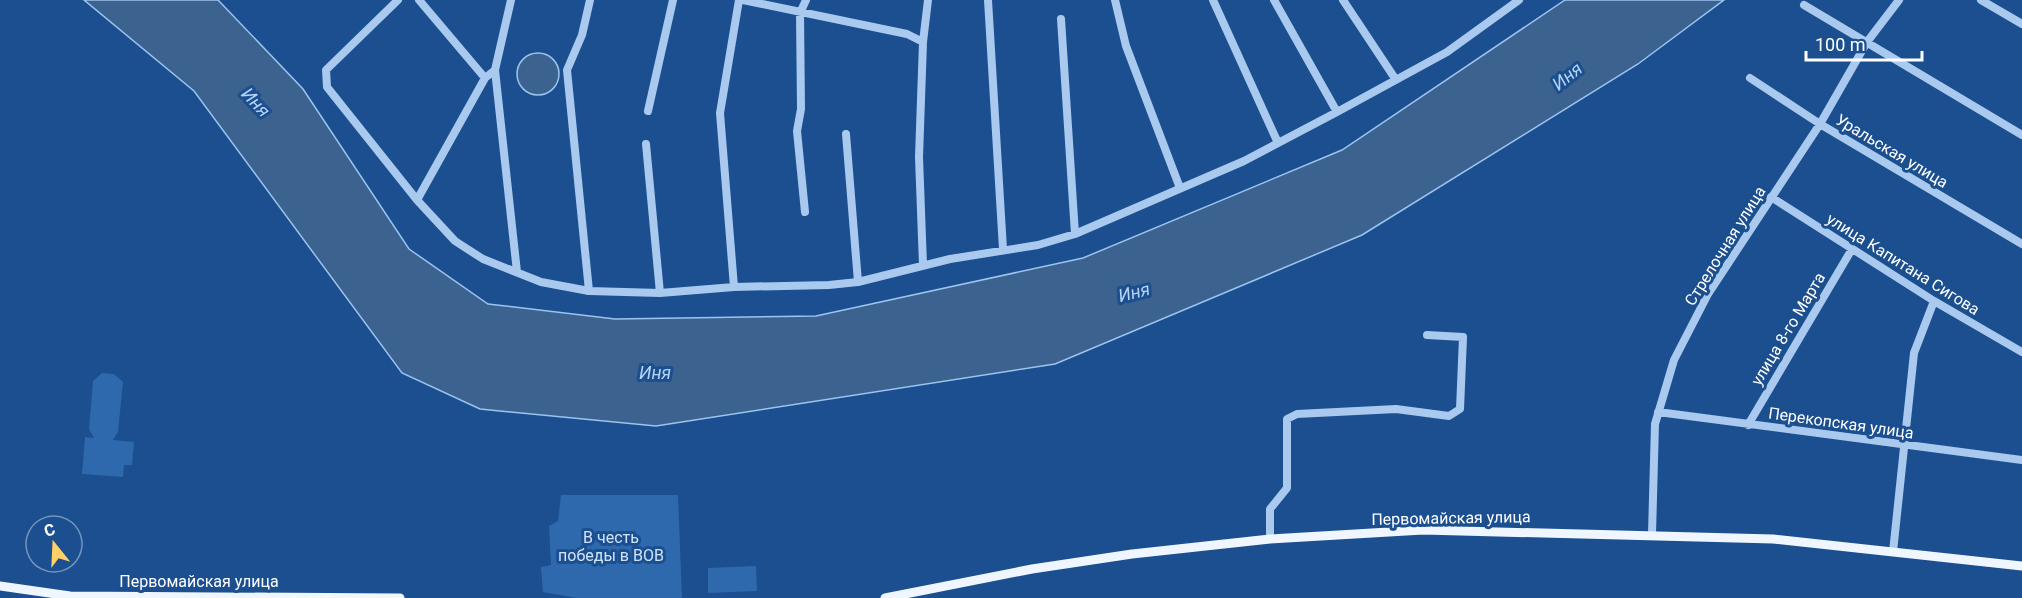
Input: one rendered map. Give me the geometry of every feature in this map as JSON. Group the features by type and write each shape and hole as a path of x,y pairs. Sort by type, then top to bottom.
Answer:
{"main road":[{"name":"Первомайская улица","path":"885,598 1112,557 1270,539 1423,530 1652,534 1773,539 2022,566"},
{"name":"Первомайская улица","path":"0,586 70,596 400,598"}],"street":[{"path":"398,0 326,70 324,76 327,87 417,200 455,241 483,259 541,282 590,291 660,293 734,287 858,282 923,265 1003,249 1038,245 1075,234 1244,161 1337,112 1447,52 1519,0"},
{"path":"419,0 485,78"},
{"path":"511,0 495,70 517,272"},
{"path":"590,0 582,35 567,70 590,291"},
{"path":"648,111 674,0"},
{"path":"734,287 720,113 741,0 907,34 923,42"},
{"path":"805,212 797,131 801,109 800,13 806,0"},
{"path":"923,265 919,157 923,42 928,0"},
{"path":"988,0 1003,249"},
{"path":"1115,0 1126,46 1180,188"},
{"path":"1213,0 1278,143"},
{"path":"1274,0 1337,112"},
{"path":"1342,0 1396,80"},
{"name":"Стрелочная улица","path":"1652,534 1653,467 1658,412 1674,360 1708,294 1820,124 1867,42 1899,0"},
{"path":"1981,0 2022,24"},
{"path":"1804,5 2022,135"},
{"path":"1061,19 1075,234"},
{"path":"417,200 485,78 495,70"},
{"name":"Уральская улица","path":"1750,78 1820,124 2022,244"},
{"path":"846,134 858,282"},
{"path":"646,144 660,293"},
{"name":"улица Капитана Сигова","path":"1771,197 1934,301 2022,352"},
{"name":"улица 8-го Марта","path":"1748,424 1852,249"},
{"path":"1893,552 1914,353 1934,301"},
{"path":"1270,539 1270,509 1287,488 1287,419 1297,414 1396,409 1449,416 1460,409 1463,337 1426,335"},
{"name":"Перекопская улица","path":"1658,412 2022,460"}],"green space":[{"path":"102,373 114,374 123,382 118,432 113,440 134,442 132,465 124,465 123,477 82,474 85,437 94,438 89,429 93,381"},
{"name":"В честь победы в ВОВ","path":"561,495 678,495 682,598 577,598 543,592 541,567 551,565 549,526 558,521"},
{"path":"756,566 757,591 708,593 708,568"}],"water":[{"name":"Иня","path":"84,0 218,0 303,89 409,249 488,304 615,319 816,316 1083,258 1342,150 1565,0 1724,0 1638,64 1362,235 1055,364 656,426 480,409 402,373 194,91"},
{"path":"538,53 553,59 559,74 553,89 538,95 523,89 517,74 523,59"}]}
